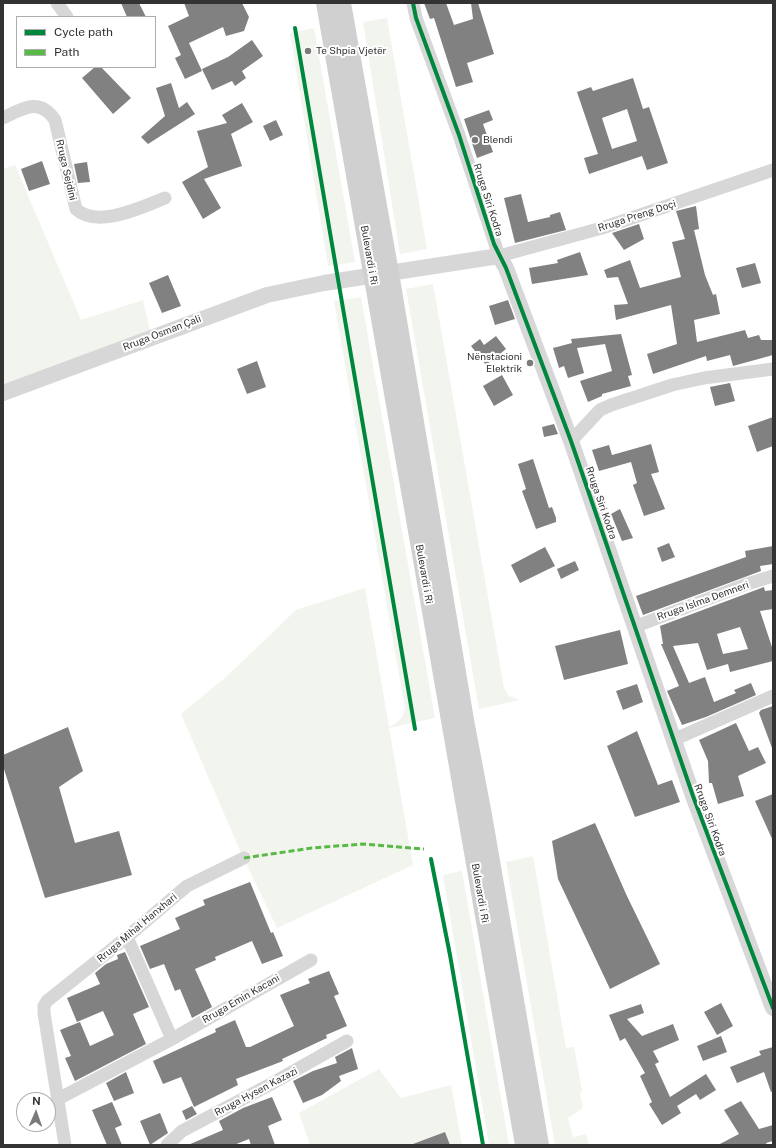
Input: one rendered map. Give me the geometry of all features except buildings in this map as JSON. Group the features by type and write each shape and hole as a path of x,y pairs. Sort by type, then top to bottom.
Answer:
{"main road":[{"name":"Bulevardi i Ri","path":"325,3 381,274 483,815 540,1145"},
{"name":"Bulevardi i Ri","path":"342,3 381,274 524,1145"}],"street":[{"path":"57,3 66,16"},
{"name":"Rruga Siri Kodra","path":"413,3 416,18 459,135 499,256 506,268 571,441 673,740 773,1008"},
{"name":"Rruga Sejdini","path":"3,118 25,107 36,106 50,114 55,120 76,210 80,214 89,216 123,215 165,198"},
{"name":"Rruga Preng Doçi","path":"499,256 602,228 773,170"},
{"name":"Rruga Osman Çali","path":"3,393 246,302 281,291 324,282 499,256"},
{"path":"571,441 600,410 611,405 672,385 704,378 773,368"},
{"name":"Rruga Islma Demneri","path":"634,627 747,584 773,576"},
{"path":"673,740 773,696"},
{"name":"Rruga Mihal Hanxhari","path":"58,1099 44,1006 52,996 127,937 187,886 244,858"},
{"path":"127,937 172,1039"},
{"name":"Rruga Emin Kacani","path":"58,1099 172,1039 311,960"},
{"name":"Rruga Hysen Kazazi","path":"167,1145 182,1131 271,1084 347,1041"},
{"path":"58,1099 65,1145"}],"shaded area":[{"path":"387,18 427,249 400,254 363,22"},
{"path":"314,28 355,262 328,266 290,33"},
{"path":"15,165 81,320 143,300 151,335 3,392 3,169"},
{"path":"433,284 504,688 509,696 520,700 479,709 406,289"},
{"path":"361,297 435,718 389,728 413,865 277,928 242,855 181,714 226,677 296,610 365,588 389,727 395,724 403,715 405,709 334,301"},
{"path":"533,856 566,1048 574,1047 582,1091 580,1093 583,1108 568,1118 573,1137 586,1134 589,1145 555,1145 506,862"},
{"path":"462,871 509,1145 489,1145 443,875"},
{"path":"379,1069 401,1098 451,1085 462,1145 310,1145 299,1113"}],"marked path":[{"path":"244,858 312,848 363,844 424,849"}],"cycle path":[{"path":"413,3 416,18 459,135 494,244 506,268 571,441 693,796 773,1008"},
{"path":"295,28 415,729"},
{"path":"431,859 450,955 483,1145"}],"place":[{"name":"Te Shpia Vjetër","path":"308,51"},
{"name":"Blendi","path":"475,140"},
{"name":"Nënstacioni Elektrik","path":"530,363"}]}
